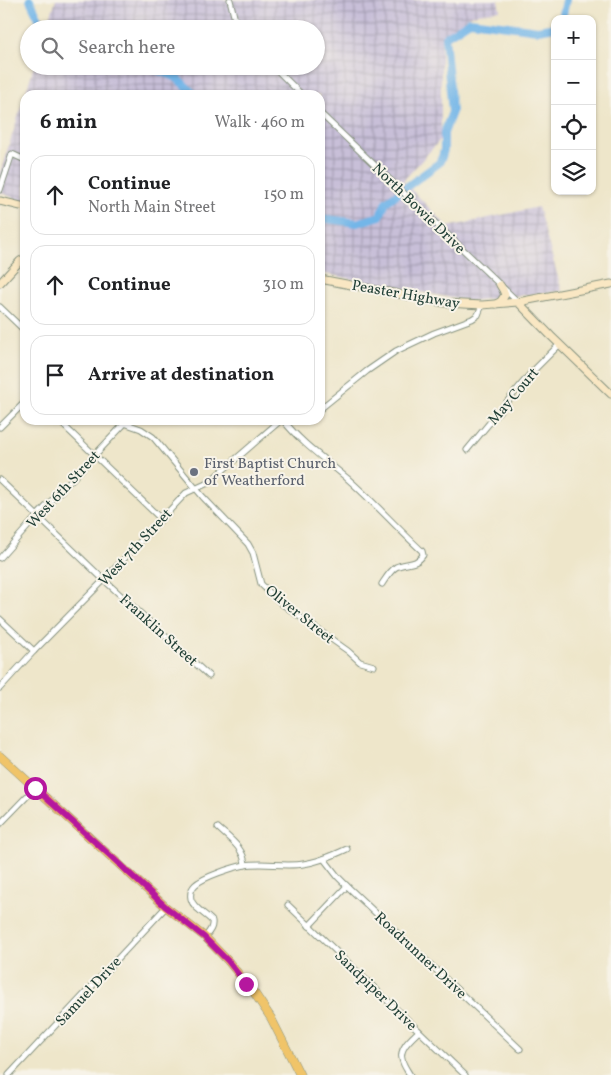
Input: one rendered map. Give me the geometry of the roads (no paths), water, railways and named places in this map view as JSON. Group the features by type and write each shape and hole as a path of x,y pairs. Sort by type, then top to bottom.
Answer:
{"main road":[{"path":"0,201 20,206"},
{"path":"0,283 20,261"},
{"name":"Peaster Highway","path":"325,280 444,302 482,305 518,302 611,284"},
{"path":"495,304 501,301 505,295 500,284"},
{"path":"531,315 528,309 532,301 536,299"},
{"path":"518,302 611,394"},
{"path":"0,756 166,907 204,937 228,961 255,994 271,1018 300,1075"}],"street":[{"path":"230,0 235,20"},
{"path":"282,75 297,90"},
{"name":"North Bowie Drive","path":"325,117 518,302"},
{"path":"0,190 12,154 20,158"},
{"path":"325,405 396,351 434,333 472,320 478,315 482,305"},
{"path":"0,307 20,326"},
{"name":"May Court","path":"468,450 530,374 560,344"},
{"path":"0,427 20,407"},
{"path":"63,425 161,518"},
{"name":"West 6th Street","path":"0,558 120,425"},
{"name":"Oliver Street","path":"132,425 153,437 203,497 248,544 253,554 261,584 268,591 282,604 360,662 374,666"},
{"name":"West 7th Street","path":"0,688 186,493 208,483 276,425"},
{"path":"286,425 379,508 422,551 421,559 393,569 382,584"},
{"name":"Franklin Street","path":"0,480 104,580 209,676"},
{"path":"0,619 34,651"},
{"path":"0,824 35,788"},
{"path":"218,828 243,853 245,865"},
{"path":"204,937 211,930 212,921 190,898 194,886 199,882 227,870 245,865 289,866 305,864 324,859 346,849"},
{"name":"Roadrunner Drive","path":"324,859 348,886 520,1049"},
{"path":"309,926 348,886"},
{"name":"Sandpiper Drive","path":"288,905 465,1075"},
{"name":"Samuel Drive","path":"9,1075 166,907"},
{"path":"410,1075 402,1060 402,1054 404,1048 419,1031"}],"waterway":[{"path":"30,0 40,20"},
{"path":"563,15 566,0"},
{"path":"325,219 357,223 380,216 386,202 439,163 444,150 444,133 452,112 445,37 470,21 538,30 551,28"},
{"path":"170,75 177,78 190,90"}],"place":[{"name":"First Baptist Church of Weatherford","path":"194,472"}]}
